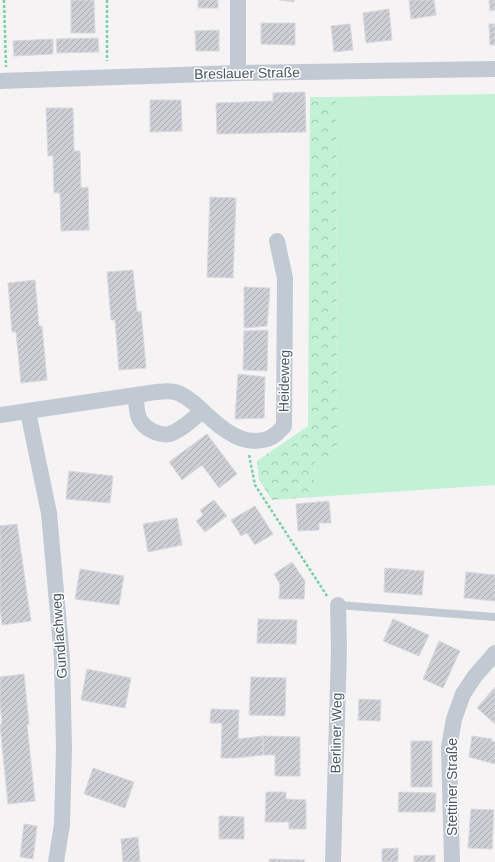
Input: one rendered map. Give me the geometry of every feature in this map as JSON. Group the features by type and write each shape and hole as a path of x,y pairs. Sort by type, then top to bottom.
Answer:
{"street":[{"path":"238,0 238,73"},
{"name":"Breslauer Straße","path":"3,81 238,73 495,69"},
{"name":"Heideweg","path":"247,441 262,440 274,437 284,426 285,278 277,241"},
{"path":"0,415 28,412 88,401 160,392 175,392 188,398 227,431 247,441"},
{"path":"136,395 140,420 147,428 158,434 169,434 180,428 202,411"},
{"name":"Gundlachweg","path":"28,412 49,513 62,659 64,748 62,824 56,862"},
{"name":"Berliner Weg","path":"333,862 339,648 338,605"},
{"name":"Stettiner Straße","path":"452,862 449,747 454,719 463,694 475,676 495,653"}],"lane":[{"path":"338,605 495,617"}],"path":[{"path":"3,81 4,0"},
{"path":"107,0 108,78"},
{"path":"247,441 255,485 328,598 338,605"}],"green space":[{"path":"495,94 495,485 314,497 315,460 337,455 336,97"},
{"path":"310,97 336,97 337,455 315,461 314,497 272,500 259,480 257,461 308,426"}],"building":[{"path":"71,0 94,0 95,33 71,33"},
{"path":"198,0 218,0 218,8 198,8"},
{"path":"279,0 294,0 294,2"},
{"path":"409,0 434,0 436,15 411,19"},
{"path":"489,0 495,0 495,10 490,11"},
{"path":"389,9 392,40 366,43 363,13"},
{"path":"261,23 295,23 295,45 261,44"},
{"path":"350,24 353,50 334,52 331,26"},
{"path":"489,24 495,24 495,45 490,45"},
{"path":"219,30 219,51 196,51 195,31"},
{"path":"98,38 99,52 57,53 56,39"},
{"path":"53,39 53,54 14,56 13,41"},
{"path":"305,92 306,132 217,134 216,103 273,101 273,93"},
{"path":"150,100 181,100 182,131 150,132"},
{"path":"46,108 73,108 74,151 80,151 81,188 88,187 89,230 61,231 60,193 54,193 53,156 48,156"},
{"path":"210,197 236,198 233,278 207,277"},
{"path":"133,270 137,312 141,311 146,368 119,370 115,320 111,320 107,272"},
{"path":"35,280 39,326 42,326 47,380 21,383 16,332 12,332 8,283"},
{"path":"244,287 270,288 267,326 244,328"},
{"path":"268,330 267,371 243,370 244,331"},
{"path":"238,374 265,377 264,418 235,419"},
{"path":"207,434 237,474 219,488 202,465 182,480 169,462"},
{"path":"69,471 113,476 110,503 66,499"},
{"path":"214,500 227,516 205,532 196,521 203,515 200,510"},
{"path":"329,501 331,523 319,523 319,530 298,531 296,504"},
{"path":"255,506 273,534 255,545 247,533 241,536 231,520"},
{"path":"177,518 182,545 148,552 143,524"},
{"path":"17,524 31,621 2,625 0,608 0,526"},
{"path":"292,562 305,581 304,599 279,599 280,584 274,574"},
{"path":"385,568 424,571 422,595 384,592"},
{"path":"80,569 124,576 119,605 75,599"},
{"path":"466,572 495,575 495,601 464,598"},
{"path":"258,619 297,620 296,644 257,643"},
{"path":"393,619 429,635 419,656 383,641"},
{"path":"439,641 460,651 443,688 423,679"},
{"path":"87,669 131,678 125,708 81,700"},
{"path":"24,674 29,724 27,724 35,801 8,804 0,725 2,724 0,677"},
{"path":"251,677 286,678 285,716 249,715"},
{"path":"495,687 495,724 477,708"},
{"path":"359,699 381,700 380,721 358,720"},
{"path":"211,709 239,710 238,739 263,736 263,755 221,758 222,723 210,723"},
{"path":"263,736 300,737 300,776 275,776 275,755 263,755"},
{"path":"472,736 492,739 491,741 495,742 495,764 469,757"},
{"path":"411,741 432,741 432,787 411,787"},
{"path":"93,768 134,782 125,808 84,794"},
{"path":"266,792 286,792 286,799 306,800 306,829 289,829 289,822 265,822"},
{"path":"399,792 436,793 435,812 398,812"},
{"path":"471,809 494,810 492,849 468,848"},
{"path":"219,816 244,817 244,839 219,839"},
{"path":"24,824 37,826 33,859 20,857"},
{"path":"138,837 140,862 123,862 121,839"},
{"path":"398,848 398,862 382,862 382,849"},
{"path":"435,855 435,862 414,862 414,856"},
{"path":"269,859 305,860 304,862 269,862"}]}
